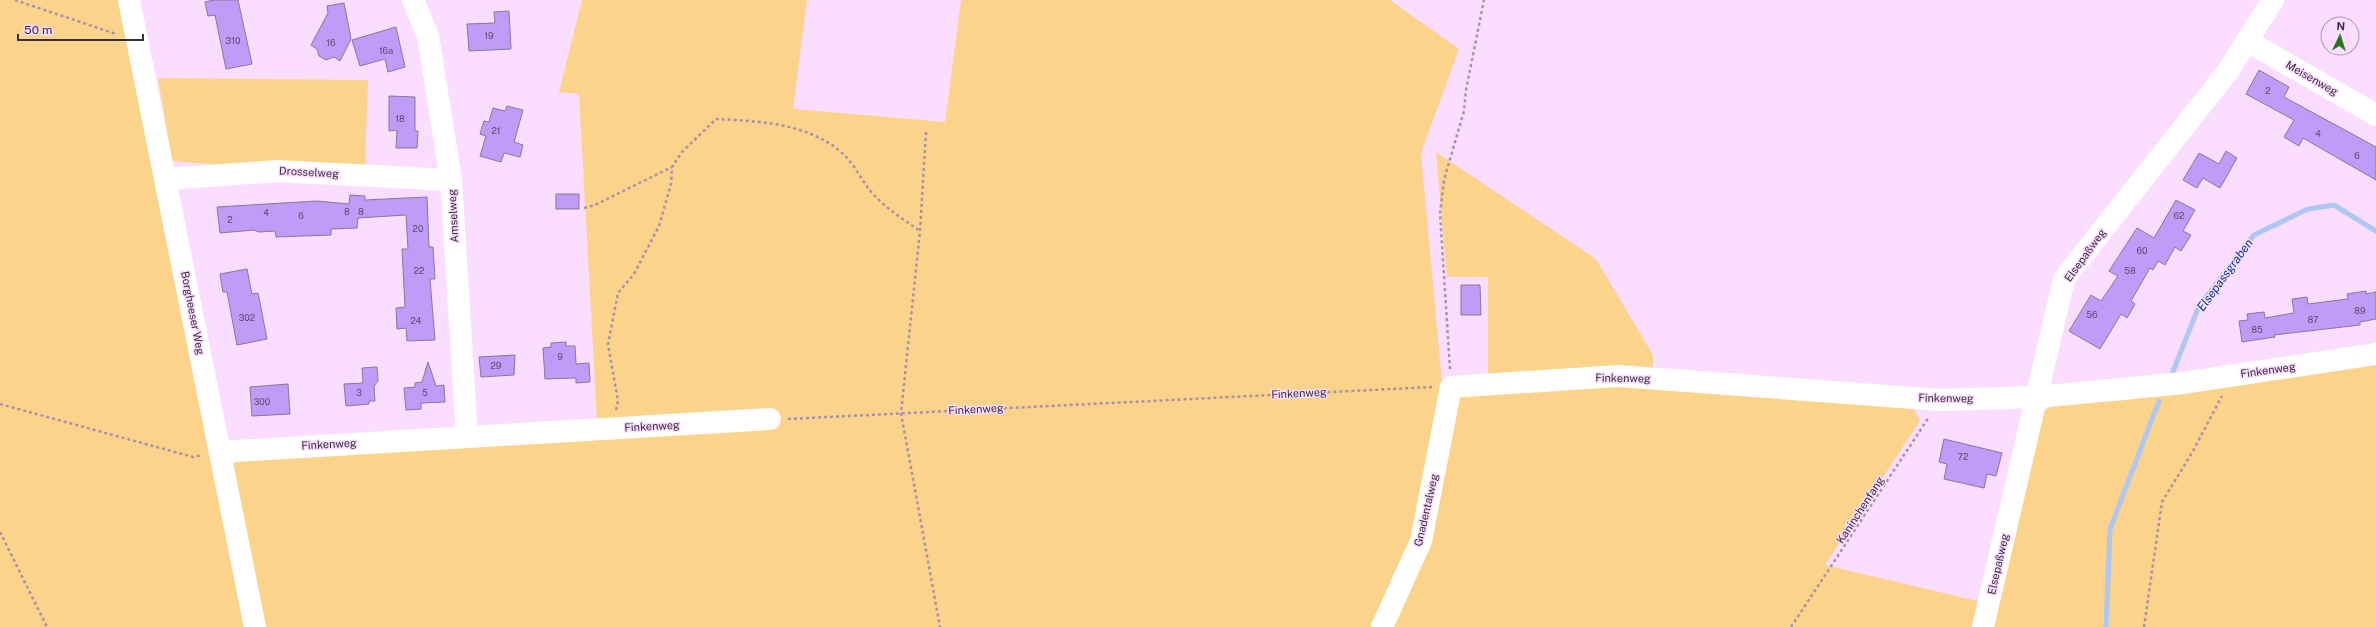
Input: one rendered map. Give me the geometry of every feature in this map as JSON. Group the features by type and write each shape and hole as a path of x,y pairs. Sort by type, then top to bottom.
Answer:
{"street":[{"name":"Borgheeser Weg","path":"129,0 255,627"},
{"name":"Amselweg","path":"413,0 428,36 451,180 467,436"},
{"name":"Elsepaßweg","path":"1983,627 2038,397 2064,279 2228,71 2272,0"},
{"name":"Meisenweg","path":"2247,42 2376,115"},
{"name":"Drosselweg","path":"166,179 277,170 451,180"},
{"name":"Finkenweg","path":"1451,387 1618,376 1940,400 2038,397 2183,383 2376,354"},
{"name":"Gnadentalweg","path":"1382,627 1421,541 1451,387"},
{"name":"Finkenweg","path":"220,452 467,436 770,420"}],"path":[{"path":"15,0 138,41"},
{"path":"1451,387 1440,213 1444,180 1464,112 1466,90 1484,0"},
{"path":"584,208 595,205 672,167 682,152 716,119 764,122 810,133 841,152 863,178 874,195 920,231"},
{"path":"926,132 920,231 901,413 940,627"},
{"path":"614,428 618,401 608,344 612,315 618,293 634,274 659,226 671,184 672,167"},
{"path":"2144,627 2162,502 2193,451 2233,376"},
{"name":"Finkenweg","path":"770,420 1451,387"},
{"name":"Kaninchenfang","path":"1791,627 1842,552 1940,400"},
{"path":"0,404 193,458 220,452"},
{"path":"0,532 46,627"}],"shaded area":[{"path":"0,0 120,0 232,467 240,457 598,438 579,94 559,92 582,0 807,0 793,109 945,122 961,0 1390,0 1459,49 1421,153 1443,393 1628,384 1914,409 1920,421 1825,565 1994,605 2041,414 2055,403 2119,401 2376,365 2376,627 0,627"},
{"path":"158,78 368,80 365,167 221,165 172,161"},
{"path":"1436,152 1596,259 1653,355 1653,372 1488,376 1488,277 1447,277"}],"building":[{"path":"213,0 238,0 252,64 226,69 215,15 208,16 205,2"},
{"path":"344,3 351,39 340,61 334,57 326,60 319,56 317,49 311,45 328,13 327,6"},
{"path":"509,11 511,49 469,51 467,24 495,23 494,12"},
{"path":"396,27 405,67 388,72 385,59 360,66 352,40"},
{"path":"2259,70 2289,87 2284,97 2376,147 2376,180 2303,138 2299,146 2284,137 2294,120 2246,94"},
{"path":"389,96 415,97 415,131 418,131 417,148 396,148 397,130 389,131"},
{"path":"507,106 523,110 514,142 523,145 520,157 504,153 501,162 480,156 486,136 480,134 484,121 489,122 493,108 505,111"},
{"path":"2226,151 2237,158 2220,188 2203,178 2197,188 2183,180 2199,153 2219,164"},
{"path":"556,194 579,194 579,209 556,209"},
{"path":"350,195 365,196 365,200 427,197 429,247 433,247 435,279 430,279 435,340 407,341 406,328 397,329 396,308 405,307 402,249 408,249 406,215 358,218 357,228 331,229 331,235 276,237 275,231 259,232 254,230 220,233 217,207 317,201 349,204"},
{"path":"2176,200 2195,210 2183,231 2191,235 2181,251 2175,247 2165,265 2158,261 2153,270 2150,268 2131,301 2135,304 2127,318 2121,314 2100,349 2069,331 2091,295 2101,301 2118,276 2109,271 2137,228 2154,238"},
{"path":"247,269 252,294 258,293 267,339 237,345 227,292 223,292 220,274"},
{"path":"1461,285 1480,285 1481,315 1461,315"},
{"path":"2366,291 2366,294 2376,292 2376,319 2360,322 2360,325 2274,335 2275,337 2242,342 2239,321 2248,320 2247,314 2264,312 2265,318 2294,313 2292,299 2307,297 2308,304 2348,299 2347,294"},
{"path":"566,342 566,346 575,346 576,364 589,363 590,382 576,383 576,378 545,379 543,348 551,347 551,343"},
{"path":"515,355 514,375 481,377 479,357"},
{"path":"428,362 436,386 444,385 445,402 421,403 421,409 406,410 404,388 415,387 415,383 422,382"},
{"path":"377,367 378,381 374,386 375,401 369,401 369,404 346,406 344,384 363,383 362,368"},
{"path":"288,384 290,414 252,416 250,387"},
{"path":"1944,439 2002,453 1996,476 1987,474 1984,488 1944,479 1947,464 1939,462"}],"waterway":[{"name":"Elsepassgraben","path":"2172,374 2199,306 2254,235 2308,209 2334,205 2376,231"},
{"name":"Elsepassgraben","path":"2106,627 2110,529 2159,401"}]}
